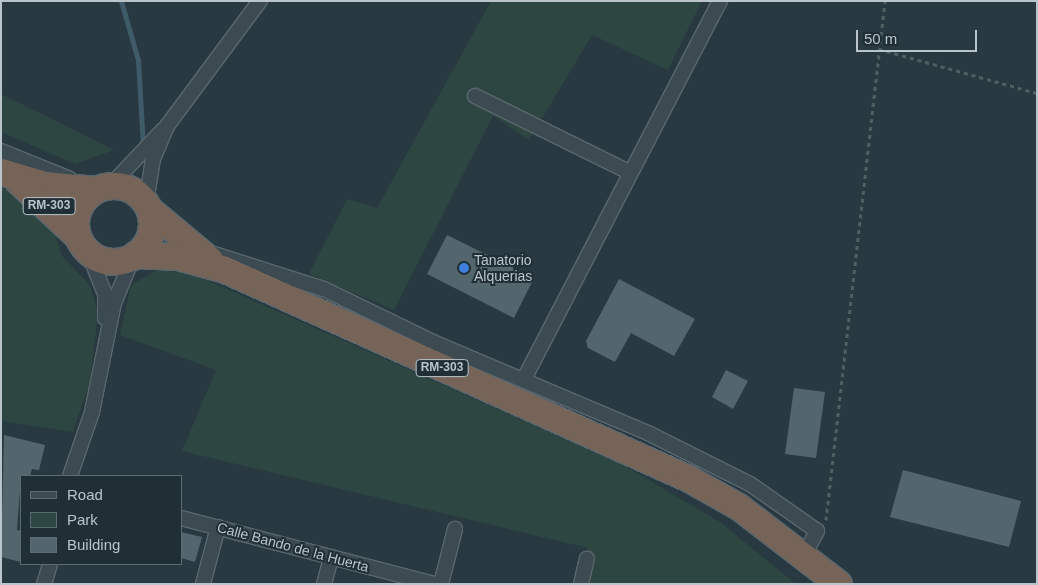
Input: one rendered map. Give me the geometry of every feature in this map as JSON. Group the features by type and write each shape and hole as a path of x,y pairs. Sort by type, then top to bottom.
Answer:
{"highway":[{"name":"RM-303","path":"9,176 103,188 131,189 193,248 225,270"},
{"name":"RM-303","path":"9,176 83,245 110,262 134,256 178,257 225,270 660,466 740,506 805,554 838,584"},
{"name":"RM-303","path":"83,245 78,210 103,188"},
{"path":"134,256 148,240 148,207"},
{"name":"RM-303","path":"660,466 737,519 814,584"}],"street":[{"path":"1,151 103,188 167,126 260,1"},
{"path":"524,379 629,172 720,1"},
{"path":"475,96 629,172"},
{"path":"148,207 154,159 167,126"},
{"path":"83,245 105,294 105,339"},
{"path":"193,248 324,289 750,484 817,531 805,554"},
{"path":"70,475 92,412 105,339 134,256"},
{"name":"Calle Bando de la Huerta","path":"182,518 434,584"},
{"path":"203,584 218,527"},
{"path":"441,584 455,529"},
{"path":"324,584 331,557"},
{"path":"581,584 587,559"},
{"path":"44,584 50,565"}],"path":[{"path":"825,528 884,1"},
{"path":"879,48 1037,93"}],"green space":[{"path":"491,1 702,1 668,70 592,35 529,140 493,116 394,310 309,274 347,199 377,208"},
{"path":"1,94 114,150 75,164 1,132"},
{"path":"1,187 33,202 51,222 62,256 90,285 98,313 90,382 73,432 1,421"},
{"path":"162,267 191,273 620,463 720,522 796,584 583,584 588,548 182,451 216,370 120,335 131,285"}],"building":[{"path":"447,235 534,278 514,318 427,274"},
{"path":"619,279 695,319 674,356 631,333 615,362 588,348 586,341"},
{"path":"726,370 748,381 733,409 712,397"},
{"path":"794,388 825,392 816,458 785,454"},
{"path":"4,435 45,445 39,470 32,469 30,475 20,475 17,530 20,531 20,562 1,557"},
{"path":"903,470 1021,501 1009,547 890,517"},
{"path":"182,532 202,537 195,562 182,558"}],"waterway":[{"path":"121,1 138,60 143,148"}],"place":[{"name":"Tanatorio Alquerias","path":"464,268"}]}
